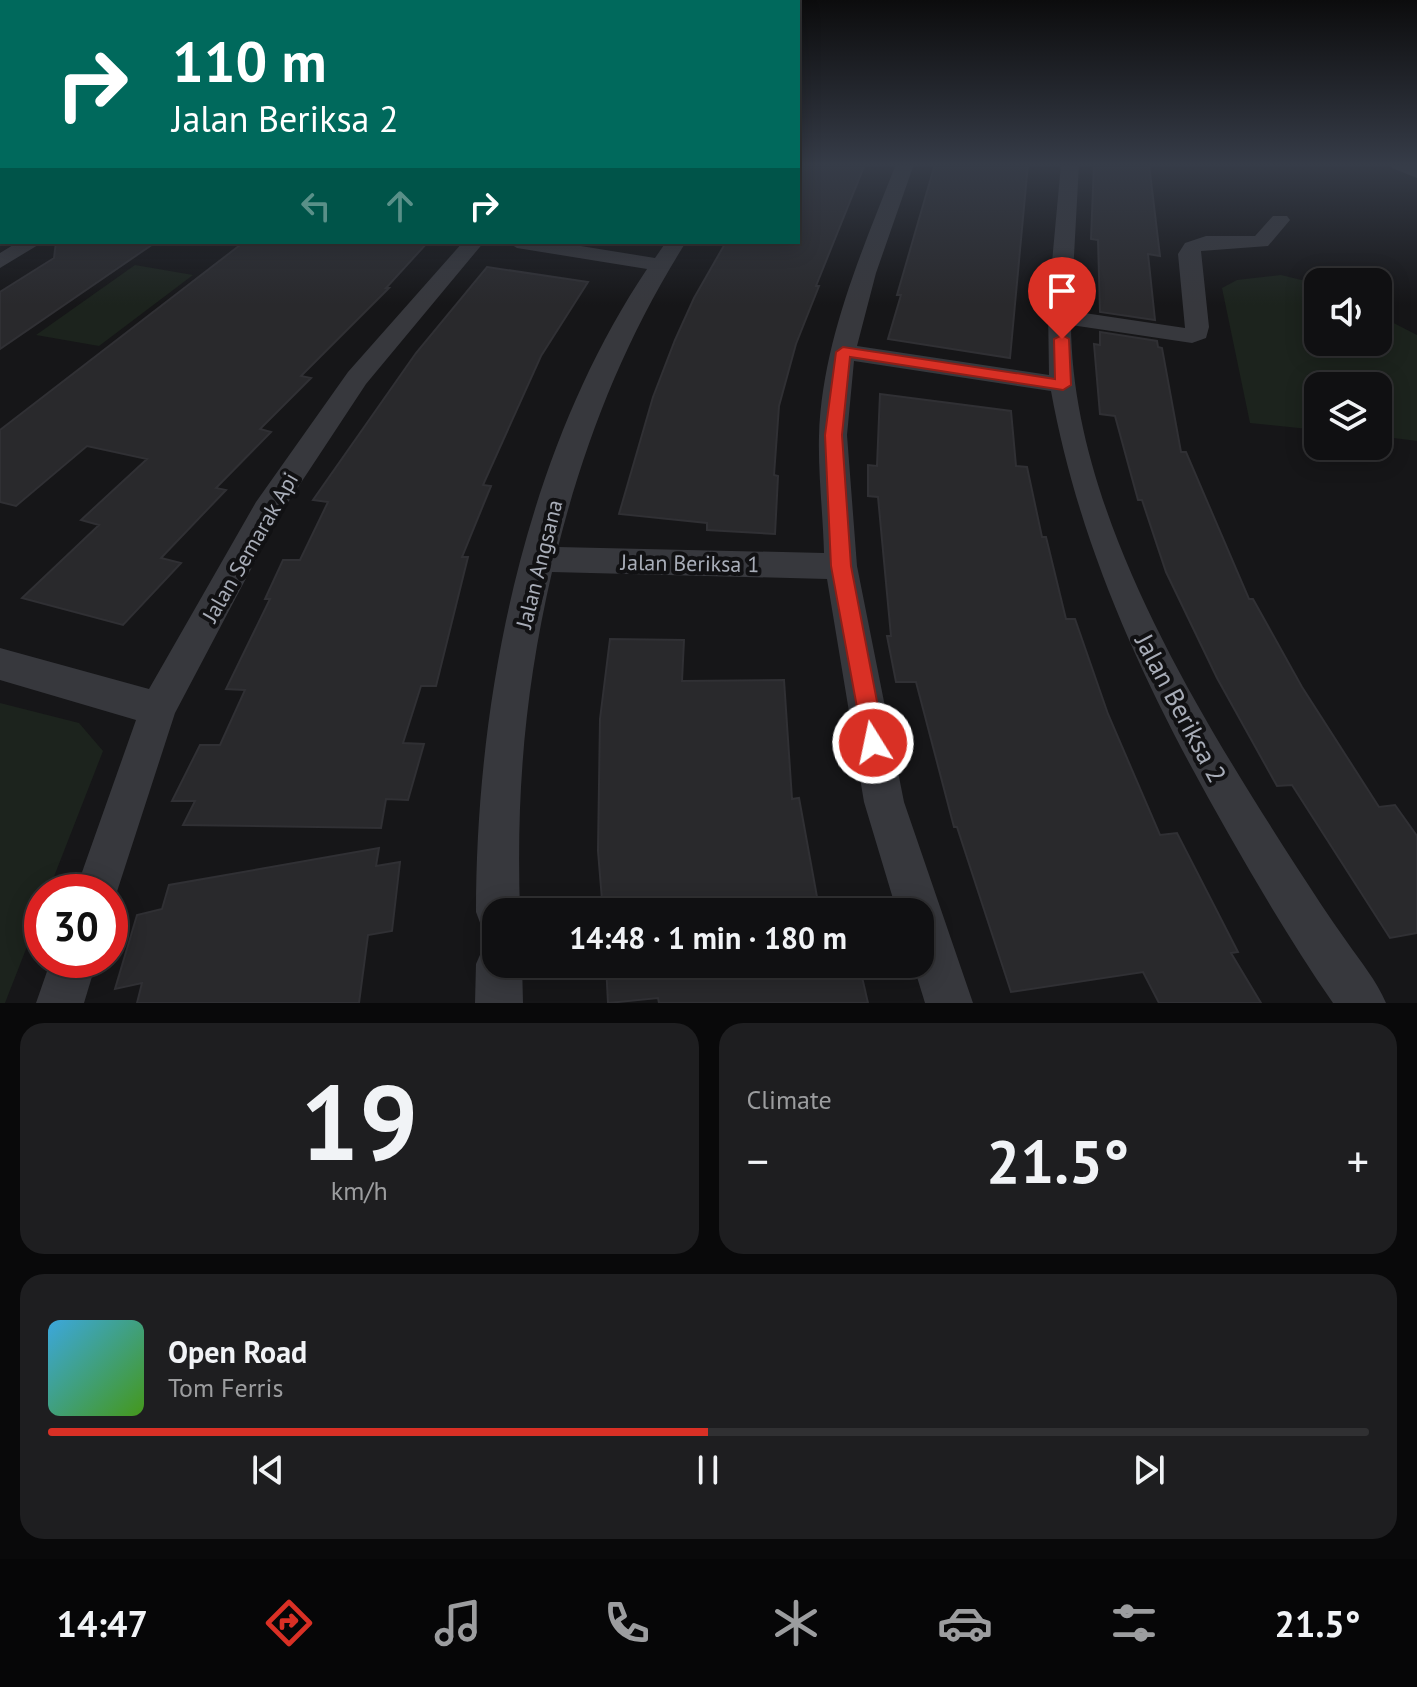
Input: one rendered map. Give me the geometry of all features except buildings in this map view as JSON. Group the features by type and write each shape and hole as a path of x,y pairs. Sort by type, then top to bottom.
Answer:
{"street":[{"path":"888,211 865,273 843,352 833,435 841,566 884,802 915,898"},
{"name":"Jalan Beriksa 2","path":"1067,211 1061,316 1063,385 1094,515 1138,629 1195,740 1324,952 1362,1003"},
{"path":"1061,316 1192,336 1197,333 1189,254 1192,247 1206,242 1261,242 1280,220"},
{"path":"0,262 30,244"},
{"name":"Jalan Semarak Api","path":"103,874 158,709 267,510 357,378 472,244"},
{"path":"544,244 668,253"},
{"name":"Jalan Angsana","path":"498,898 502,743 517,652 538,559 573,436 610,350 668,253"},
{"path":"843,352 1063,385"},
{"name":"Jalan Beriksa 1","path":"538,559 841,566"},
{"path":"0,664 158,709"},
{"path":"934,956 949,1003"},
{"path":"60,1003 68,978"},
{"path":"499,978 499,1003"}],"shaded area":[{"path":"135,265 193,275 99,346 36,335"},
{"path":"1281,275 1304,281 1304,356 1392,356 1392,322 1417,335 1417,441 1392,438 1392,372 1304,372 1304,429 1250,423 1222,288 1237,280"},
{"path":"0,703 79,723 103,751 55,874 24,874 24,954 5,1003 0,1003"}],"route":[{"path":"873,743 841,566 833,435 843,352 1063,385 1062,339"}]}
